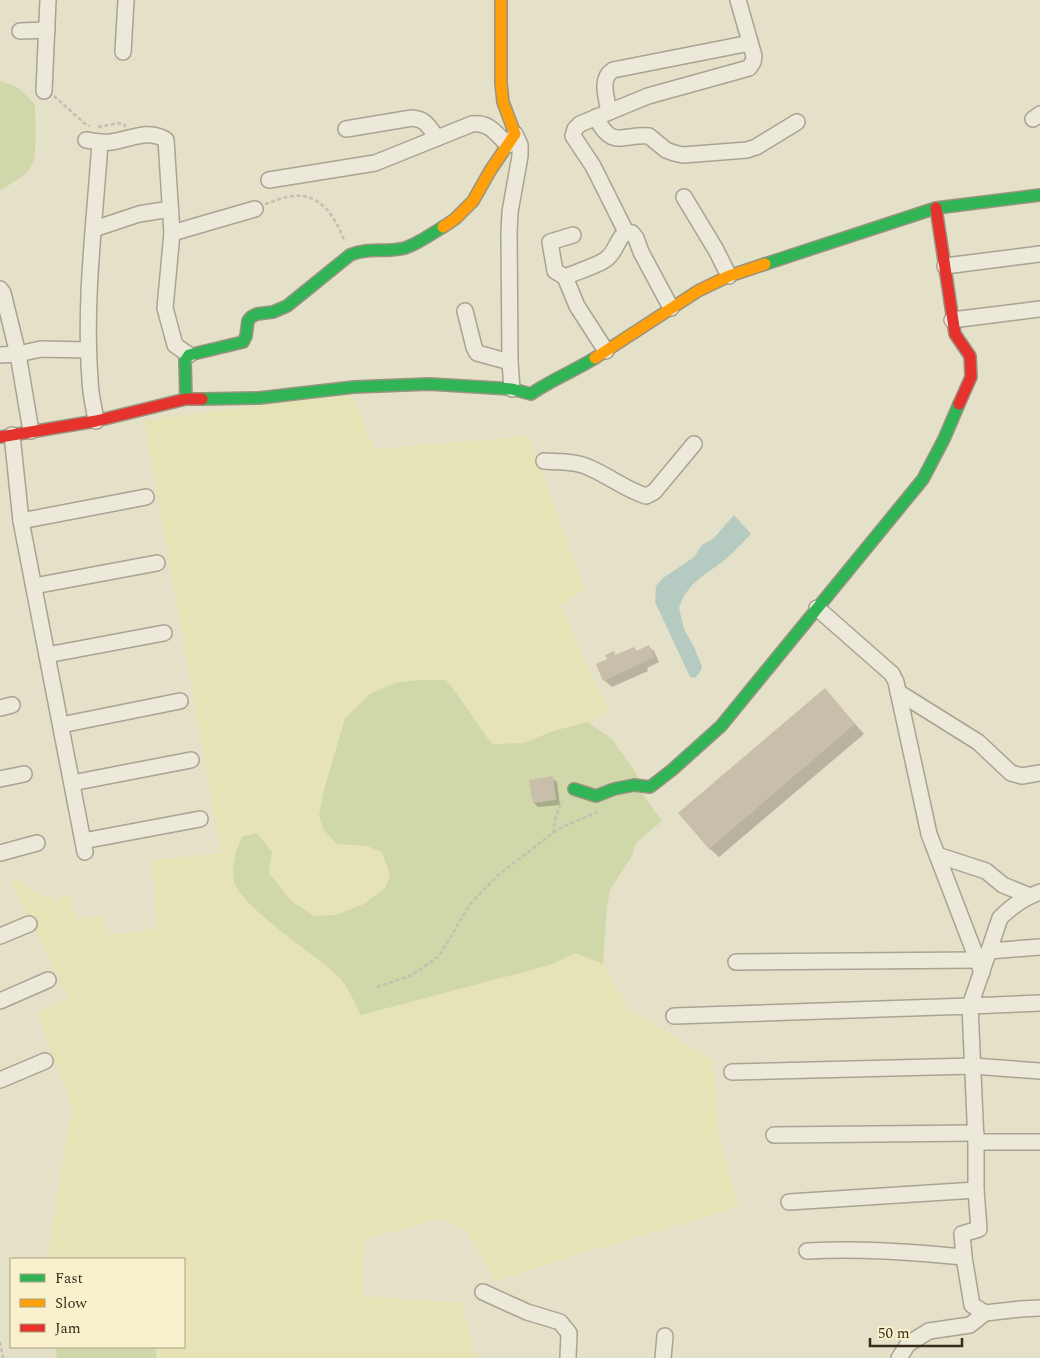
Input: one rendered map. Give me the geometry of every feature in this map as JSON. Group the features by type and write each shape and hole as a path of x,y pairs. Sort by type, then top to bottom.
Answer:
{"street":[{"path":"44,90 48,0"},
{"path":"123,52 126,0"},
{"path":"186,399 185,361 189,355 242,342 246,336 248,321 251,317 257,314 273,312 287,306 350,255 359,252 404,248 423,239 455,219 473,201 511,140 502,93 501,0"},
{"path":"626,232 594,166 573,136 575,129 580,124 648,96 748,68 753,62 754,56 738,0"},
{"path":"20,31 47,30"},
{"path":"750,43 613,70 607,74 604,82 603,132 611,137 618,138 649,136 666,150 683,154 747,150 756,147 797,122"},
{"path":"346,129 412,118 420,119 426,123 437,138"},
{"path":"268,180 375,163 472,124 480,123 488,126 520,145 520,156 510,212 509,232 512,389"},
{"path":"96,420 90,381 88,350 94,229 93,141 109,142 136,136 158,135 166,140 172,233 165,308 175,346 189,355"},
{"path":"200,819 84,846 6,436 96,420 186,399 259,398 380,386 429,384 512,389 531,394 545,384 569,373 606,351 698,290 729,276 936,208 1040,195"},
{"path":"684,196 729,276"},
{"path":"94,229 139,214 170,208"},
{"path":"574,789 596,796 614,789 634,785 650,787 672,770 721,726 923,479 944,439 971,377 970,356 956,334 952,320 936,208"},
{"path":"172,233 255,209"},
{"path":"564,277 605,260 615,250 620,236 626,232 632,233 671,308"},
{"path":"573,235 550,242 556,271 564,277 577,306 606,351"},
{"path":"945,266 1040,254"},
{"path":"0,289 3,293 5,318 18,354 31,431"},
{"path":"952,320 1040,309"},
{"path":"465,311 477,352 510,362"},
{"path":"0,355 18,354 41,349 88,350"},
{"path":"544,460 589,467 635,493 646,496 654,492 694,444"},
{"path":"21,521 146,497"},
{"path":"34,586 157,562"},
{"path":"817,608 892,674 898,692 926,821 937,855 983,961"},
{"path":"47,655 164,633"},
{"path":"898,692 978,742 1011,773 1022,776 1040,773"},
{"path":"61,725 180,701"},
{"path":"72,783 191,760"},
{"path":"0,779 24,774"},
{"path":"0,853 37,843"},
{"path":"937,855 986,871 1003,885 1035,894"},
{"path":"985,1313 972,1305 962,1234 979,1230 970,1006 983,961 1000,918 1008,910 1035,894"},
{"path":"0,936 29,924"},
{"path":"736,962 983,961 1040,947"},
{"path":"0,1000 48,980"},
{"path":"674,1016 1040,1003"},
{"path":"0,1080 45,1061"},
{"path":"732,1072 973,1066 1040,1071"},
{"path":"774,1135 976,1137 1040,1142"},
{"path":"789,1202 976,1190"},
{"path":"807,1251 848,1249 903,1251 964,1257"},
{"path":"483,1292 527,1312 560,1322 569,1333 568,1358"},
{"path":"899,1358 908,1344 930,1331 970,1325 985,1313 1020,1308 1040,1308"},
{"path":"663,1358 665,1336"}],"path":[{"path":"44,90 52,94 84,123 92,127 124,124 136,136"},
{"path":"255,209 263,204 289,196 312,198 330,211 350,255"},
{"path":"553,833 560,804 574,789"},
{"path":"378,987 412,974 439,956 471,903 498,875 553,833 603,809"},
{"path":"0,1342 3,1358"}],"shaded area":[{"path":"351,394 375,449 529,436 585,590 560,605 609,712 588,722 553,731 524,743 492,744 473,720 463,700 446,680 419,680 395,683 337,844 367,846 382,852 390,876 386,887 364,904 336,916 314,916 291,901 269,873 272,852 243,897 278,929 340,977 361,1015 553,964 575,953 603,964 630,1010 713,1061 719,1137 739,1207 495,1281 467,1232 443,1218 364,1240 362,1296 462,1303 476,1358 157,1358 155,1348 185,1348 185,1258 47,1258 72,1106 37,1013 70,997 65,992 10,881 19,879 37,894 57,901 67,892 78,919 103,914 107,935 156,929 153,860 221,853 144,420"},
{"path":"734,515 751,534 726,559 705,574 687,591 679,608 684,629 702,667 695,678 690,677 655,602 656,586 663,578 694,557 702,545 714,538"}],"green space":[{"path":"0,81 17,87 35,104 36,135 34,159 30,168 19,179 0,190"},
{"path":"419,680 446,680 492,744 524,743 553,731 588,722 612,739 636,773 641,792 662,821 636,843 632,856 611,888 607,904 603,964 575,953 553,964 361,1015 348,989 338,976 264,917 239,892 234,881 234,864 242,837 257,833 272,852 269,873 291,901 314,916 336,915 364,904 386,887 390,875 382,852 367,846 337,844 323,829 319,815 323,793 345,718 370,694 395,683"},
{"path":"55,1348 155,1348 157,1358 57,1358"}],"building":[{"path":"649,645 655,657 603,681 596,664 607,659 605,655 614,651 615,655 634,647 636,651"},
{"path":"825,688 855,724 709,849 678,813"},
{"path":"553,776 556,800 533,803 529,780"}],"traffic: fast":[{"path":"765,264 936,208 1040,195"},
{"path":"186,399 185,361 189,355 243,342 246,336 248,321 251,317 257,314 273,312 287,306 350,255 364,251 405,248 443,227"},
{"path":"202,399 259,398 354,387 429,384 512,389 531,394 595,358"},
{"path":"574,789 596,796 614,789 634,785 650,787 721,726 923,479 944,439 959,404"}],"traffic: slow":[{"path":"443,227 455,219 473,201 490,171 515,134 503,102 501,83 501,0"},
{"path":"595,358 698,291 729,276 765,264"}],"traffic: jam":[{"path":"936,208 955,334 970,356 971,377 959,404"},
{"path":"0,437 96,421 186,399 202,399"}]}
